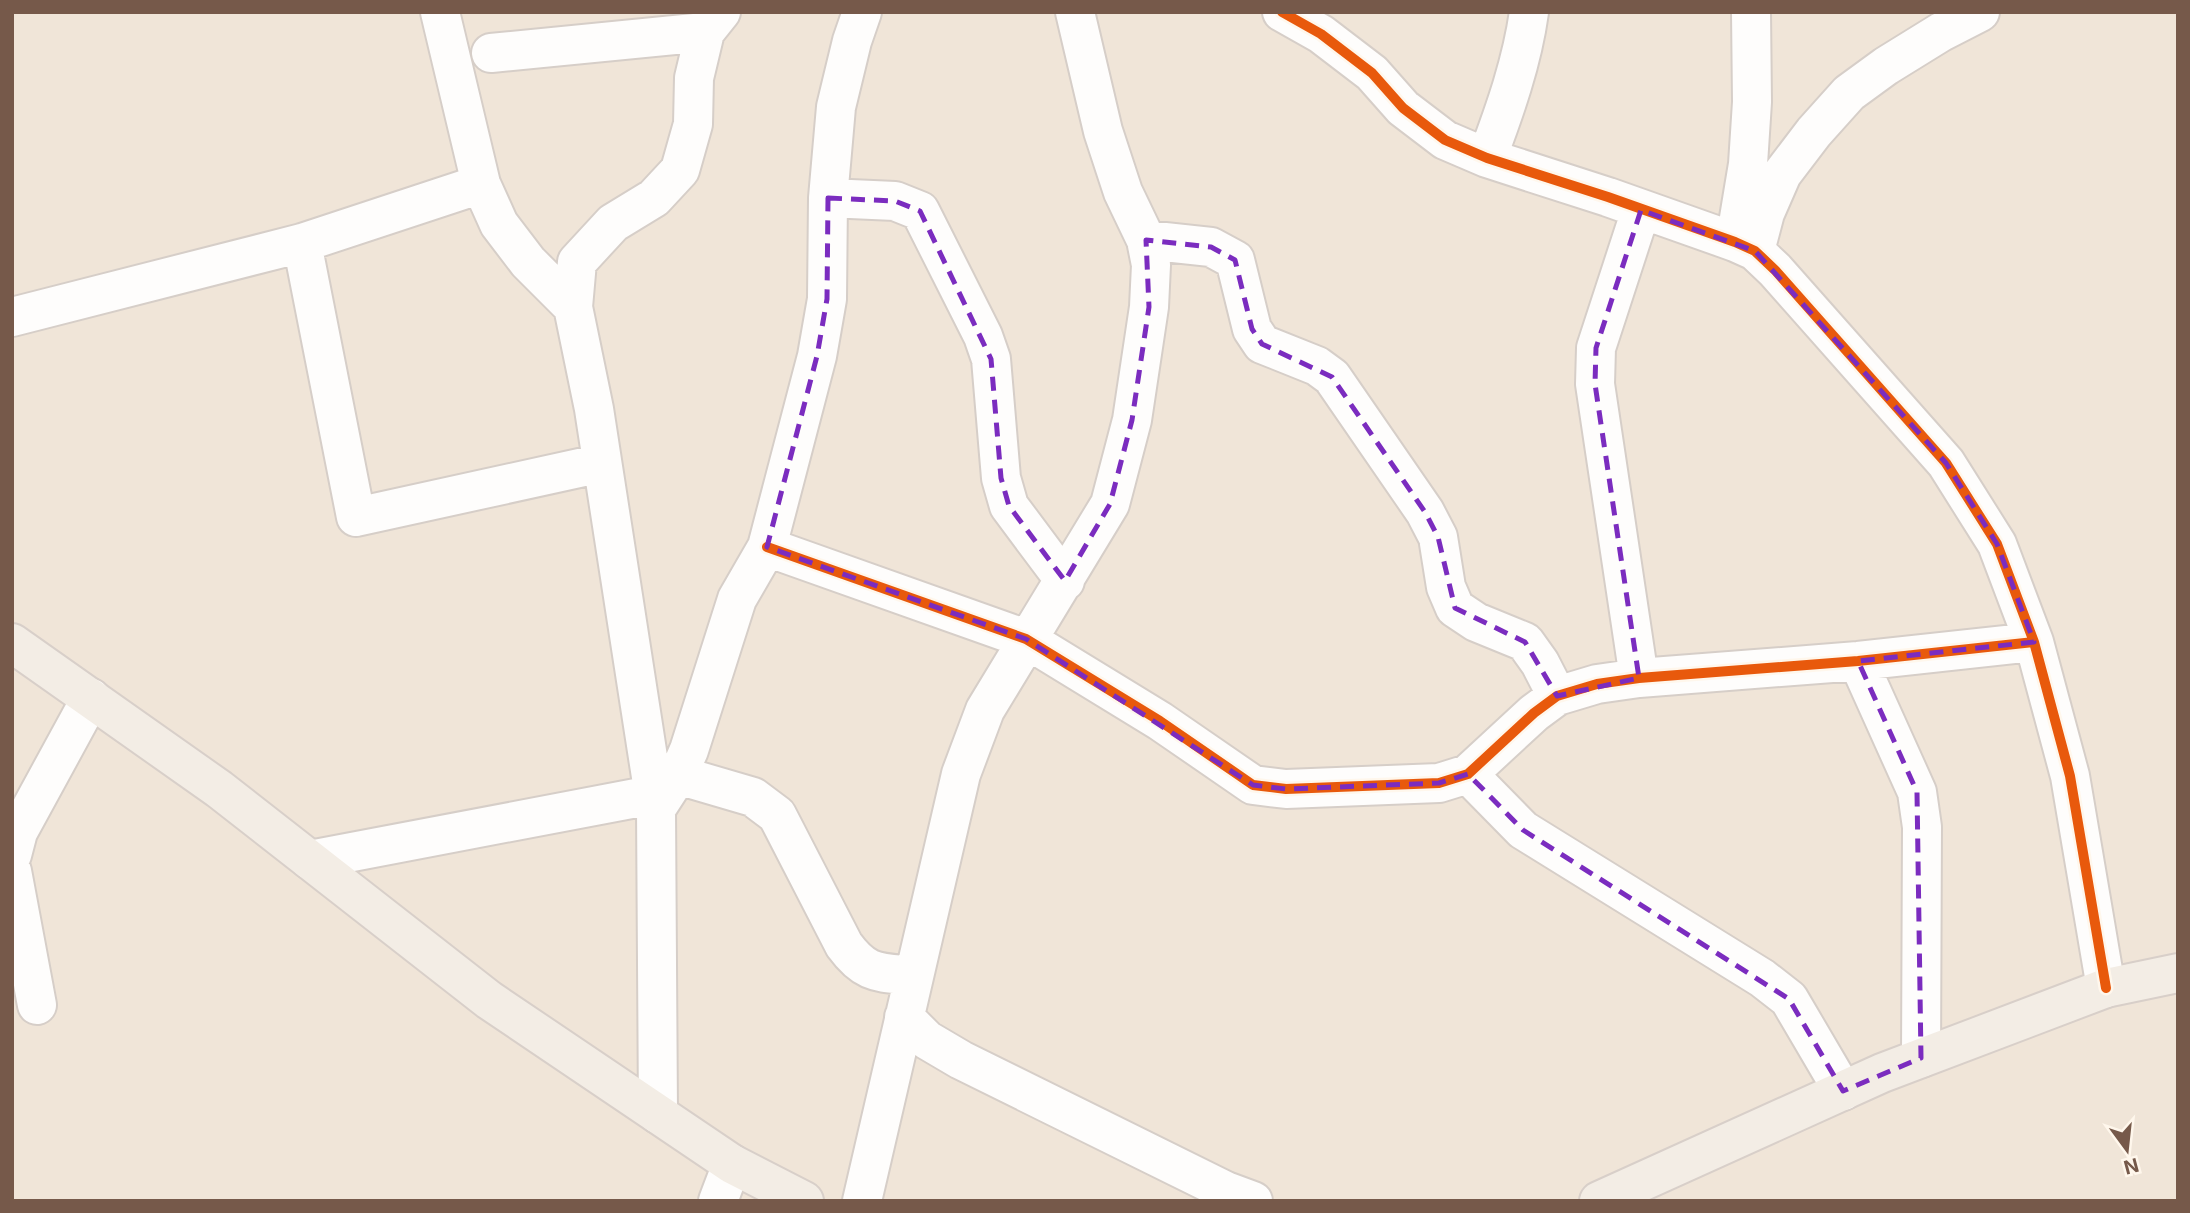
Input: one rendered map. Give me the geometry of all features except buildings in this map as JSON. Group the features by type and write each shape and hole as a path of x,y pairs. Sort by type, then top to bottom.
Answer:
{"main road":[{"path":"12,643 219,789 489,1000 732,1164 804,1201"},
{"path":"1610,1198 1921,1058 2106,988 2178,973"}],"street":[{"path":"440,12 481,184 499,224 528,262 573,307"},
{"path":"662,793 689,750 737,599 766,547 817,356 827,299 828,198 836,107 862,12"},
{"path":"862,1201 961,774 985,710 1110,504 1132,419 1149,307 1151,265 1146,240 1123,192 1103,131 1074,12"},
{"path":"1282,12 1321,34 1372,73 1403,108 1445,140 1487,158 1608,197 1745,247 1775,270 1946,463 1997,544 2034,642 2070,776 2106,988"},
{"path":"1487,158 1504,113 1525,42 1529,12"},
{"path":"1745,247 1752,102 1751,12"},
{"path":"1745,247 1765,213 1782,174 1814,132 1849,93 1886,66 1936,22 1980,12"},
{"path":"491,53 713,22 694,78 692,124 680,170 654,198 613,223 577,262 573,307 602,463 642,710 662,793 657,1114"},
{"path":"12,317 302,243 481,184"},
{"path":"828,198 895,201 920,211 983,336 991,359 1001,478 1009,506 1065,581"},
{"path":"1639,678 1595,384 1596,348 1641,210"},
{"path":"1146,240 1211,247 1234,260 1252,329 1262,344 1317,366 1332,377 1425,512 1438,537 1446,587 1455,608 1476,622 1525,642 1540,663 1557,696"},
{"path":"302,243 356,517 602,463"},
{"path":"766,547 1026,639 1160,721 1253,785 1286,789 1439,783 1468,774 1534,713 1557,696 1597,684 2034,642"},
{"path":"1858,661 1917,792 1922,827 1921,1058"},
{"path":"12,855 18,832 91,698"},
{"path":"1468,774 1523,830 1762,978 1789,999 1843,1091"},
{"path":"310,860 662,793 753,797 777,815 844,945 857,962 876,971 914,976"},
{"path":"12,871 37,1005"},
{"path":"904,1017 927,1040 961,1060 1226,1191 1253,1201"},
{"path":"718,1201 732,1164"}],"highlighted area":[{"path":"828,198 895,201 920,211 991,359 1001,478 1009,506 1065,581 1110,504 1132,420 1149,307 1146,240 1211,247 1235,260 1252,329 1262,344 1332,377 1425,512 1438,537 1455,608 1525,642 1557,696 1639,678 1595,384 1596,348 1641,210 1755,251 1946,463 1997,544 2034,642 1858,661 1917,792 1921,1058 1843,1091 1789,999 1523,830 1468,774 1439,783 1286,789 1253,785 1026,639 767,547 817,356 827,299"}],"shaded area":[{"path":"12,12 2178,12 2178,1201 12,1201"}],"cycle path":[{"path":"1282,12 1321,34 1372,73 1403,108 1445,140 1487,158 1608,197 1755,251 1775,270 1946,463 1997,544 2034,642 2070,776 2106,988"},
{"path":"767,547 1026,639 1160,721 1253,785 1286,789 1439,783 1468,774 1534,713 1557,696 1597,684 2034,642"}]}
